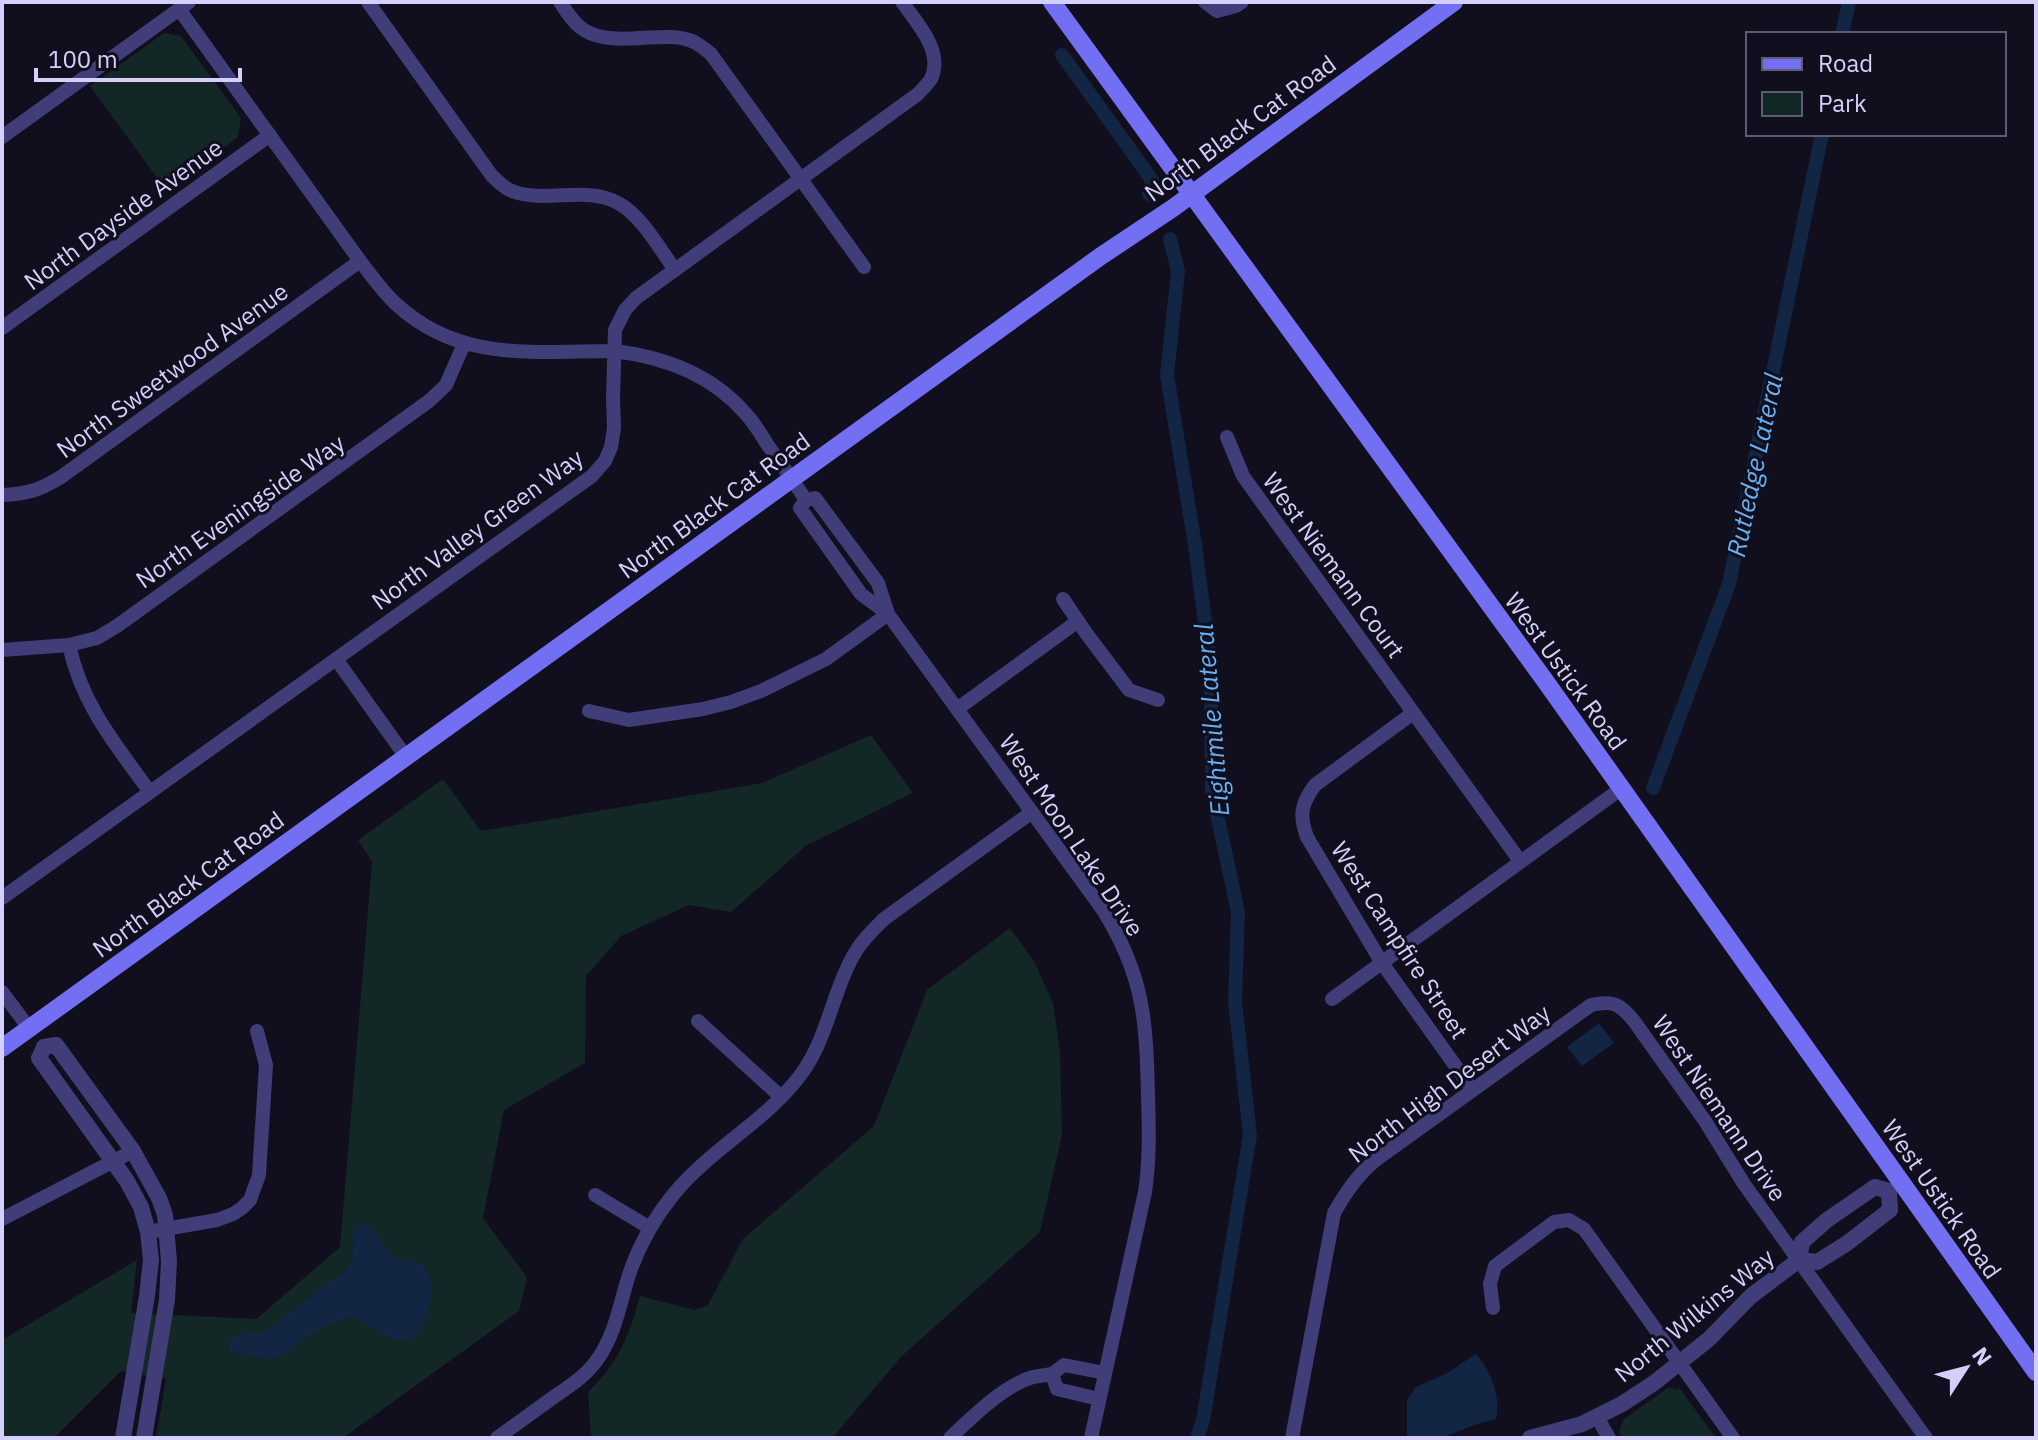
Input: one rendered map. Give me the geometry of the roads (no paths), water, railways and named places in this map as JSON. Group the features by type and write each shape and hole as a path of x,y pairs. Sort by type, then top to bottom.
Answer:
{"main road":[{"name":"West Ustick Road","path":"1052,2 1622,788 1895,1187 2036,1372"},
{"name":"North Black Cat Road","path":"2,1048 1454,2"}],"street":[{"path":"368,2 492,176 511,191 538,195 594,195 618,202 637,218 675,270"},
{"path":"560,2 572,20 599,37 677,38 694,42 711,54 864,267"},
{"name":"North Valley Green Way","path":"2,898 592,476 605,461 611,447 615,330 625,310 636,298 918,94 931,80 934,65 932,49 902,2"},
{"path":"1211,6 1236,6 1242,2"},
{"path":"2,137 184,6 270,135 360,261 383,291 408,314 435,332 464,344 513,351 614,351 665,360 689,370 715,385 748,415 791,479"},
{"name":"North Dayside Avenue","path":"2,328 270,135"},
{"name":"North Sweetwood Avenue","path":"2,495 23,494 44,488 61,477 360,261"},
{"name":"North Eveningside Way","path":"2,650 69,645 97,638 117,626 413,415 446,385 464,344"},
{"name":"West Niemann Court","path":"1227,437 1243,476 1520,861"},
{"name":"West Moon Lake Drive","path":"791,479 806,500 815,498 878,583 888,614 1114,928 1137,982 1147,1033 1149,1166 1091,1438"},
{"path":"1063,599 1129,690 1158,700"},
{"path":"589,711 629,720 731,702 826,659 888,614"},
{"path":"957,709 1078,621"},
{"path":"69,645 98,720 150,792"},
{"path":"336,659 406,757"},
{"name":"West Campfire Street","path":"1413,713 1315,785 1306,797 1302,810 1303,824 1307,837 1382,963 1472,1089"},
{"path":"1332,999 1622,788"},
{"path":"497,1438 581,1378 596,1362 609,1340 632,1266 650,1228 687,1180 781,1097 802,1073 815,1051 850,962 867,936 884,919 1032,812"},
{"path":"2,992 44,1047"},
{"name":"West Niemann Drive","path":"1591,1005 1607,1001 1623,1008 1634,1021 1799,1260"},
{"name":"North High Desert Way","path":"1292,1438 1334,1213 1347,1190 1365,1169 1591,1005"},
{"path":"698,1021 781,1097"},
{"path":"148,1232 217,1220 233,1214 255,1192 259,1175 266,1065 257,1031"},
{"path":"44,1047 56,1045 133,1151 165,1215 169,1261 167,1300 144,1438"},
{"path":"44,1047 39,1058 127,1181 141,1207 148,1232 151,1260 147,1296 123,1438"},
{"path":"2,1219 133,1151"},
{"name":"North Wilkins Way","path":"1530,1438 1582,1424 1622,1404 1680,1363 1709,1339 1751,1296 1799,1260 1817,1262 1881,1218 1890,1210 1895,1187 1875,1187 1827,1220 1800,1243 1799,1260"},
{"path":"595,1195 650,1228"},
{"path":"1493,1308 1490,1284 1495,1266 1554,1222 1569,1220 1584,1229 1733,1438"},
{"path":"1799,1260 1926,1438"},
{"path":"950,1438 973,1415 1031,1377 1052,1374 1064,1365 1105,1373"},
{"path":"1052,1374 1057,1389 1099,1399"},
{"path":"1597,1417 1609,1438"}],"water":[{"path":"1599,1023 1614,1043 1582,1066 1567,1047"},
{"path":"361,1224 373,1231 395,1256 403,1261 421,1263 427,1272 431,1292 428,1312 412,1339 398,1340 349,1317 302,1339 279,1357 266,1359 229,1352 229,1339 246,1333 263,1332 345,1272 351,1260 353,1232"},
{"path":"1476,1354 1494,1385 1496,1419 1441,1438 1407,1438 1407,1400 1416,1387 1447,1373"}],"waterway":[{"name":"Rutledge Lateral","path":"1842,32 1849,2"},
{"name":"Eightmile Lateral","path":"1062,55 1152,180 1149,194"},
{"name":"Rutledge Lateral","path":"1653,788 1729,584 1822,136"},
{"name":"Eightmile Lateral","path":"1170,239 1178,271 1167,375 1195,545 1211,668 1212,791 1238,912 1235,1002 1250,1135 1203,1420 1197,1438"}]}
